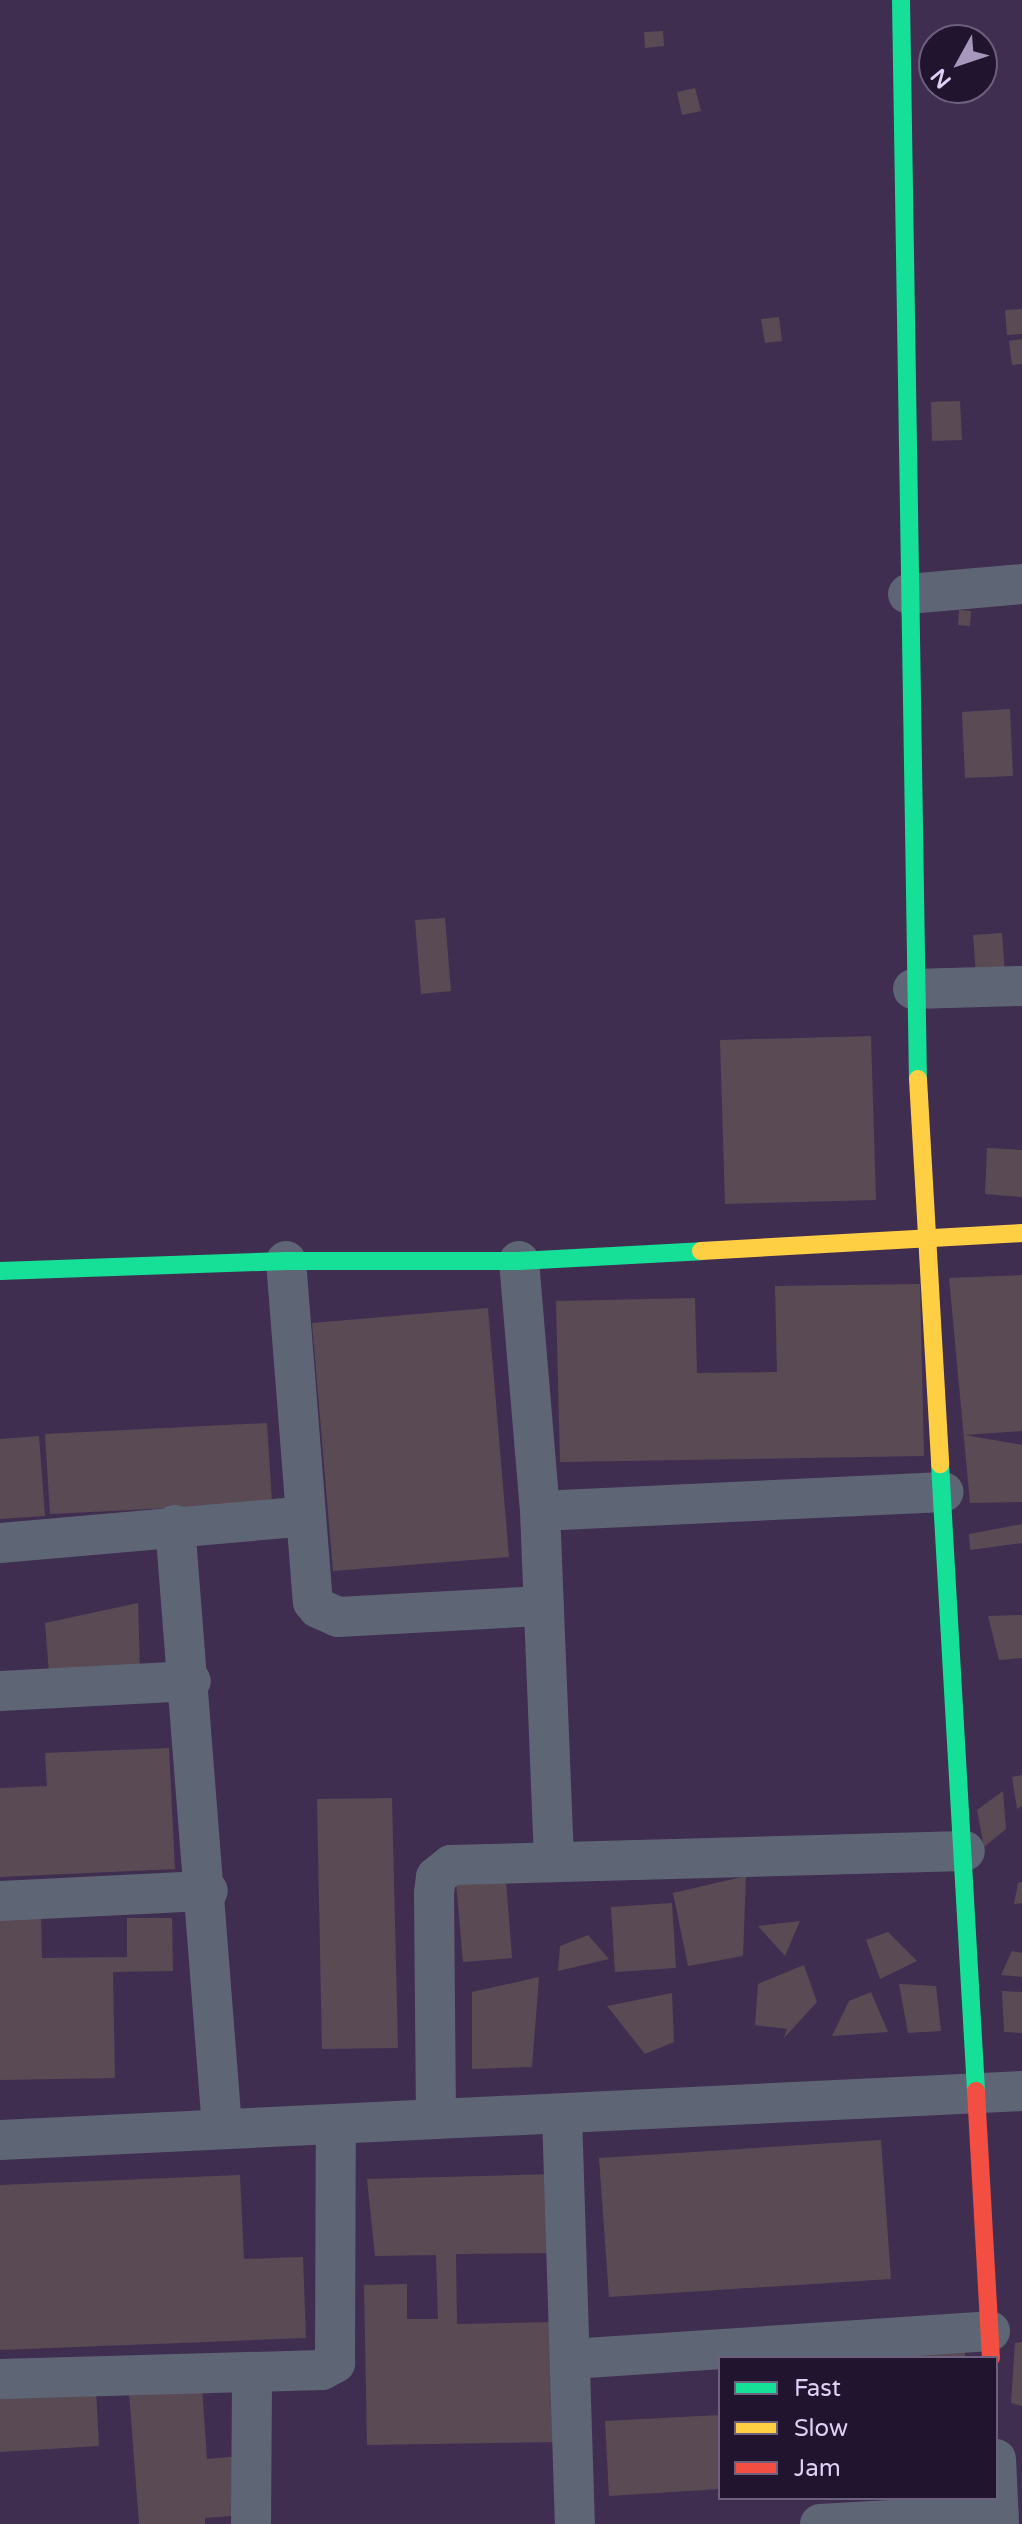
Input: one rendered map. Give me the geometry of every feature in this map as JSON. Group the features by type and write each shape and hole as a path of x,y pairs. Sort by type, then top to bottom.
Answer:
{"street":[{"path":"571,2359 990,2344 979,2092 913,989 901,0"},
{"path":"908,594 1022,584"},
{"path":"913,989 1022,986"},
{"path":"0,1271 286,1261 519,1261 1022,1233"},
{"path":"286,1261 313,1602 324,1614 544,1606"},
{"path":"519,1261 540,1511 554,1862"},
{"path":"540,1511 944,1492"},
{"path":"0,1543 175,1525 306,1516"},
{"path":"175,1525 208,1891 222,2127"},
{"path":"0,1691 191,1681"},
{"path":"436,2119 436,1877 451,1865 965,1851"},
{"path":"0,1901 208,1891"},
{"path":"0,2140 1022,2091"},
{"path":"562,2114 575,2524"},
{"path":"0,2379 322,2370 335,2363 336,2125"},
{"path":"251,2524 252,2372"},
{"path":"820,2524 999,2519 998,2499"}],"building":[{"path":"663,31 664,46 645,48 644,32"},
{"path":"695,88 701,111 682,115 677,92"},
{"path":"1022,309 1022,334 1007,335 1005,310"},
{"path":"779,317 782,341 765,343 761,319"},
{"path":"1022,339 1022,364 1012,365 1009,341"},
{"path":"960,401 962,440 932,441 931,402"},
{"path":"959,610 971,611 970,626 958,625"},
{"path":"1010,709 1013,776 965,778 962,712"},
{"path":"445,918 451,991 421,994 415,920"},
{"path":"1002,933 1005,973 976,975 973,935"},
{"path":"871,1036 876,1200 725,1204 720,1040"},
{"path":"987,1148 1022,1150 1022,1197 985,1194"},
{"path":"1022,1275 1022,1431 965,1435 1022,1445 1022,1502 970,1503 949,1278"},
{"path":"920,1284 924,1456 560,1462 556,1301 695,1298 697,1373 777,1372 775,1286"},
{"path":"488,1308 509,1557 333,1571 312,1323"},
{"path":"267,1423 272,1503 50,1514 45,1434"},
{"path":"39,1436 45,1516 0,1519 0,1439"},
{"path":"1022,1524 1022,1543 970,1550 969,1534"},
{"path":"138,1603 140,1669 49,1673 45,1623"},
{"path":"1022,1615 1022,1658 999,1660 988,1616"},
{"path":"169,1748 175,1869 0,1877 0,1788 47,1786 45,1753"},
{"path":"1022,1775 1022,1806 1017,1809 1012,1777"},
{"path":"1003,1791 1006,1829 984,1847 977,1810"},
{"path":"392,1798 398,2048 322,2049 317,1799"},
{"path":"746,1876 743,1956 688,1966 673,1893"},
{"path":"506,1880 512,1958 463,1962 456,1883"},
{"path":"1022,1882 1022,1903 1014,1904 1018,1883"},
{"path":"672,1903 676,1968 615,1972 611,1907"},
{"path":"41,1912 42,1958 127,1957 127,1918 172,1918 173,1971 113,1972 115,2078 0,2080 0,1913"},
{"path":"800,1921 785,1956 758,1926"},
{"path":"888,1932 917,1961 880,1979 866,1940"},
{"path":"588,1935 609,1959 558,1971 560,1946"},
{"path":"1012,1951 1022,1953 1022,1977 1001,1975"},
{"path":"804,1965 817,2002 784,2038 787,2029 755,2025 758,1984"},
{"path":"539,1977 532,2067 472,2069 472,1992"},
{"path":"899,1984 936,1986 941,2031 908,2033"},
{"path":"1002,1991 1022,1992 1022,2033 1004,2032"},
{"path":"871,1992 888,2032 832,2036 849,2001"},
{"path":"672,1993 674,2042 645,2054 607,2006"},
{"path":"881,2140 891,2279 609,2297 599,2158"},
{"path":"555,2174 552,2253 456,2254 457,2324 558,2322 560,2442 367,2445 364,2285 407,2284 407,2319 438,2319 436,2255 375,2256 367,2179"},
{"path":"240,2175 244,2259 303,2257 306,2338 0,2350 0,2185"},
{"path":"1022,2342 1022,2406 1011,2403 1015,2343"},
{"path":"965,2351 965,2356 903,2356 903,2352"},
{"path":"202,2387 207,2459 239,2456 244,2515 205,2518 205,2524 139,2524 129,2392"},
{"path":"96,2389 99,2446 0,2452 0,2394"},
{"path":"718,2415 718,2489 609,2496 605,2421"}],"traffic: fast":[{"path":"901,0 918,1079"},
{"path":"0,1271 286,1261 519,1261 701,1251"},
{"path":"940,1464 976,2091"}],"traffic: slow":[{"path":"918,1079 940,1464"},
{"path":"701,1251 1022,1233"}],"traffic: jam":[{"path":"976,2091 991,2356"}]}
